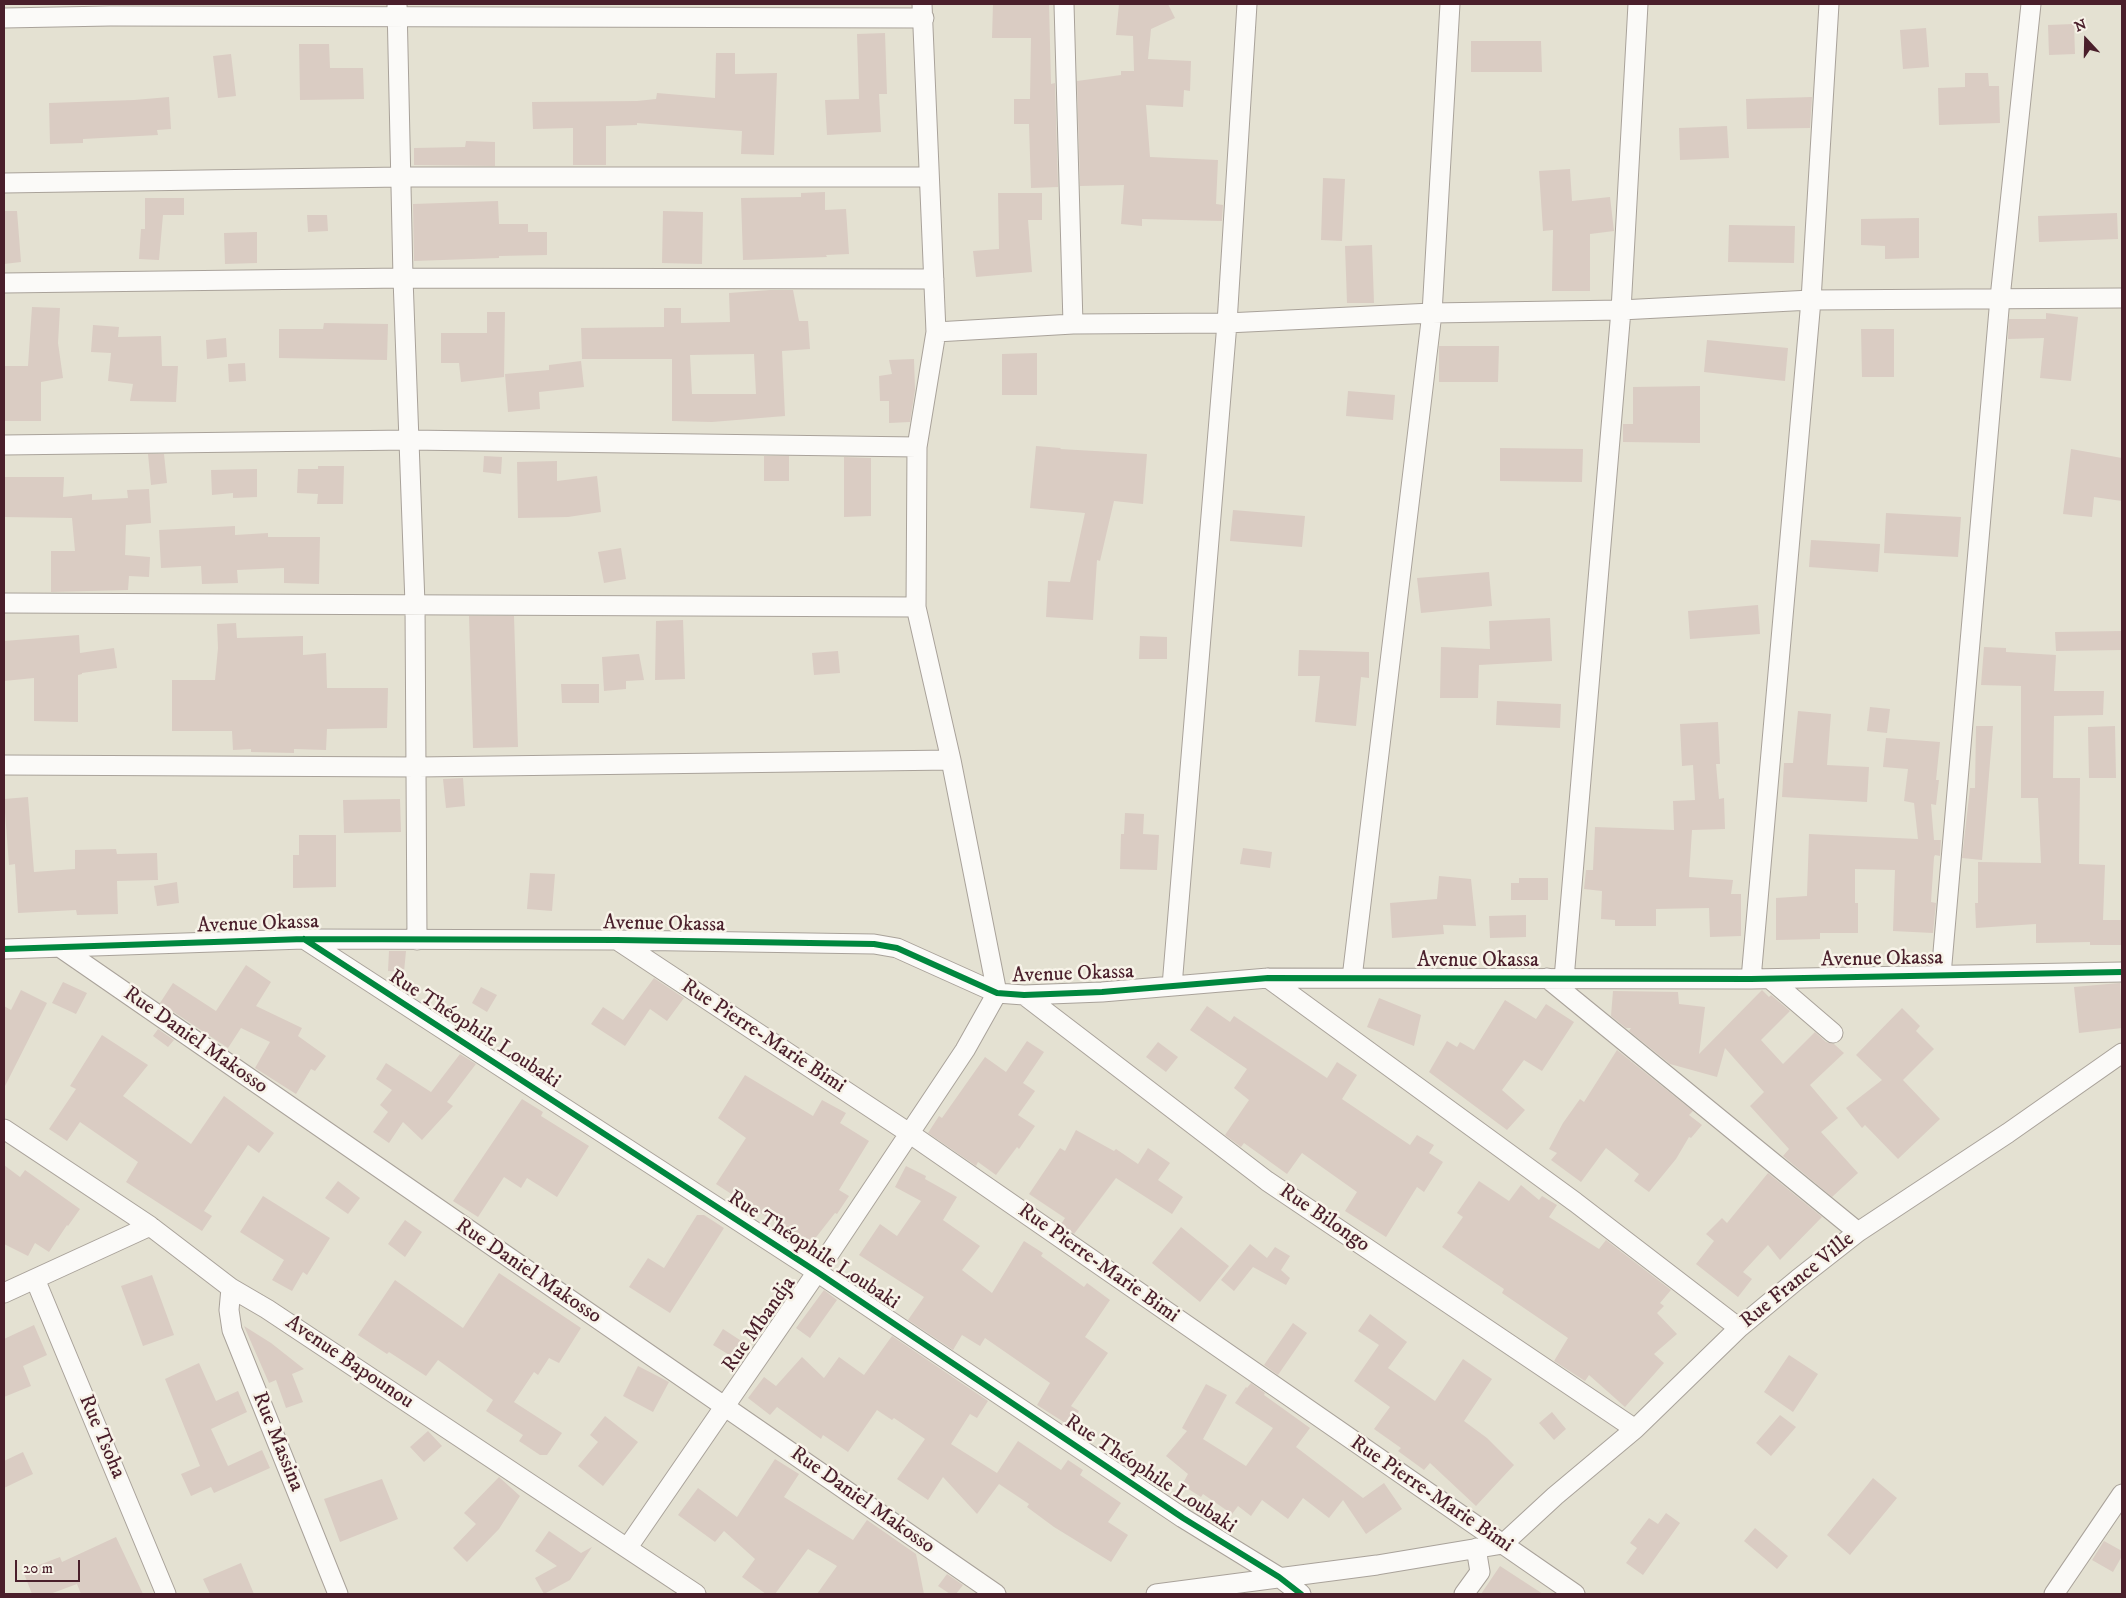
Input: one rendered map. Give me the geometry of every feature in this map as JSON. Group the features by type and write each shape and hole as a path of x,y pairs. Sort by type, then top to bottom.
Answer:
{"street":[{"path":"1064,4 1073,324"},
{"path":"1172,986 1227,323 1246,4"},
{"path":"1352,978 1432,313 1450,4"},
{"path":"1638,4 1621,310 1555,978 1858,1232"},
{"path":"1751,979 1811,300 1828,4"},
{"path":"1941,975 2000,298 2031,4"},
{"path":"397,11 403,278 415,604 418,767 417,940"},
{"path":"4,18 397,11 923,11 936,332 917,447 916,606 951,760 997,993"},
{"path":"4,183 401,177 930,177"},
{"path":"4,283 403,278 934,279"},
{"path":"936,332 1073,324 1227,323 1432,313 1621,310 1811,300 2122,298"},
{"path":"4,445 409,440 917,447"},
{"path":"4,603 916,606"},
{"path":"4,765 418,767 951,760"},
{"name":"Avenue Okassa","path":"4,949 304,939 617,940 874,944 897,948 997,993 1024,995 1102,992 1268,978 1770,979 2122,972"},
{"name":"Rue Théophile Loubaki","path":"304,939 817,1272 1183,1518 1279,1577 1301,1594"},
{"name":"Rue Pierre-Marie Bimi","path":"617,940 909,1133 1575,1594"},
{"name":"Rue Daniel Makosso","path":"61,948 996,1594"},
{"path":"1268,978 1575,1202 1739,1328"},
{"path":"1770,979 1833,1033"},
{"name":"Rue Mbandja","path":"628,1547 817,1272 965,1050 997,993"},
{"name":"Rue Bilongo","path":"1024,995 1267,1181 1635,1429"},
{"name":"Rue France Ville","path":"1503,1544 1555,1496 1635,1429 1739,1328 1858,1232 2008,1133 2122,1053"},
{"name":"Avenue Bapounou","path":"4,1129 150,1226 232,1288 268,1309 696,1594"},
{"path":"4,1293 150,1226"},
{"name":"Rue Tsoha","path":"35,1279 166,1594"},
{"name":"Rue Massina","path":"232,1288 229,1310 232,1330 338,1594"},
{"path":"2054,1594 2122,1494"},
{"path":"1156,1594 1377,1565 1503,1544"},
{"path":"1464,1594 1480,1572 1476,1548"}],"building":[{"path":"993,4 1049,4 1051,84 1055,83 1058,187 1031,188 1029,124 1014,124 1014,99 1030,99 1031,38 992,38"},
{"path":"1119,4 1168,4 1175,18 1151,29 1148,59 1191,61 1190,91 1184,90 1183,107 1146,105 1150,157 1218,160 1216,204 1223,205 1222,221 1142,219 1142,226 1121,224 1124,185 1080,186 1077,81 1121,75 1121,71 1134,71 1133,36 1116,35"},
{"path":"2074,24 2075,54 2049,55 2048,25"},
{"path":"1926,28 1929,67 1903,69 1900,30"},
{"path":"885,33 887,94 879,94 881,132 827,135 825,100 859,99 857,34"},
{"path":"1471,41 1541,41 1542,72 1471,72"},
{"path":"299,44 329,44 330,68 363,68 364,99 300,100"},
{"path":"716,53 735,53 735,74 777,73 774,155 741,154 742,131 637,123 637,125 606,126 606,165 573,165 573,128 533,129 532,102 637,101 656,99 657,93 715,98"},
{"path":"231,54 236,96 218,98 213,56"},
{"path":"1965,73 1988,73 1989,86 1999,86 2000,123 1939,125 1938,88 1965,87"},
{"path":"169,97 171,129 157,130 158,135 83,139 83,143 50,144 49,103"},
{"path":"1812,97 1810,128 1747,129 1746,99"},
{"path":"1727,126 1729,158 1680,160 1679,128"},
{"path":"466,141 495,142 495,166 414,165 414,148 465,147"},
{"path":"1570,169 1572,201 1610,197 1614,231 1590,234 1590,291 1552,291 1553,230 1543,231 1539,171"},
{"path":"1323,178 1345,179 1342,241 1321,240"},
{"path":"825,192 825,210 846,209 849,254 826,255 827,257 743,260 741,198 801,197 801,193"},
{"path":"998,193 1042,193 1042,220 1028,220 1032,272 976,277 973,251 999,249"},
{"path":"145,198 184,198 184,215 163,215 159,260 139,259 141,229 145,229"},
{"path":"498,201 499,224 528,224 528,232 547,232 547,255 414,261 413,204"},
{"path":"4,211 17,211 21,262 4,264"},
{"path":"663,211 703,212 702,264 662,263"},
{"path":"2117,213 2118,239 2039,242 2038,216"},
{"path":"307,215 327,215 328,231 308,232"},
{"path":"1919,218 1919,258 1885,259 1885,246 1861,245 1861,219"},
{"path":"1729,225 1795,226 1794,263 1728,262"},
{"path":"257,232 257,263 225,264 224,233"},
{"path":"1372,245 1374,303 1347,303 1345,246"},
{"path":"793,290 799,321 808,321 810,349 782,351 785,416 712,422 672,421 672,359 582,359 581,328 664,327 664,308 681,308 681,323 730,322 729,293","holes":["754,354 756,394 692,394 690,355"]},
{"path":"32,307 60,308 58,343 63,378 41,382 41,421 4,421 4,366 28,366"},
{"path":"487,312 505,312 504,377 461,382 459,363 441,363 441,333 487,333"},
{"path":"2046,313 2078,317 2071,381 2040,378 2044,338 2008,339 2009,319 2046,319"},
{"path":"324,323 388,324 387,360 279,358 279,329 323,329"},
{"path":"93,325 119,327 118,337 161,336 162,366 178,366 176,402 130,401 133,384 108,381 111,353 91,352"},
{"path":"1861,329 1894,329 1894,377 1862,377"},
{"path":"226,338 227,357 207,359 206,340"},
{"path":"1707,340 1788,348 1785,381 1704,372"},
{"path":"1439,346 1499,346 1498,382 1439,382"},
{"path":"1037,353 1037,395 1002,395 1002,354"},
{"path":"914,359 915,390 910,422 889,423 889,401 880,401 879,376 892,374 889,360"},
{"path":"581,361 584,387 539,392 540,409 508,412 505,374 549,370 549,365"},
{"path":"245,363 246,381 229,382 228,364"},
{"path":"1700,386 1700,443 1623,442 1623,424 1633,424 1633,387"},
{"path":"1348,391 1395,395 1393,420 1346,416"},
{"path":"1036,446 1147,454 1143,504 1114,501 1100,561 1097,560 1093,620 1046,617 1048,581 1070,582 1085,513 1030,508"},
{"path":"1500,448 1583,449 1582,482 1500,481"},
{"path":"2071,449 2122,458 2122,501 2094,497 2092,517 2063,514"},
{"path":"148,454 164,454 167,483 151,485"},
{"path":"484,456 502,457 501,474 483,472"},
{"path":"764,456 789,456 789,481 764,481"},
{"path":"844,457 871,458 871,516 844,517"},
{"path":"557,461 557,481 597,476 601,512 568,517 518,518 517,462"},
{"path":"318,466 344,466 343,504 317,504 318,494 297,493 298,469 318,469"},
{"path":"257,469 257,497 233,498 233,493 212,495 211,470"},
{"path":"4,477 64,477 63,497 92,494 92,500 128,498 127,490 149,489 151,523 126,525 125,555 150,557 149,577 129,576 128,590 51,592 51,551 75,551 72,518 4,517"},
{"path":"1233,510 1305,516 1302,547 1230,541"},
{"path":"1886,513 1961,517 1958,557 1884,553"},
{"path":"235,526 235,535 268,533 268,537 320,537 319,584 284,583 284,568 237,570 238,583 202,584 201,566 161,568 159,530"},
{"path":"1811,540 1880,544 1878,572 1809,567"},
{"path":"621,548 626,579 604,583 598,552"},
{"path":"1489,572 1492,606 1421,613 1417,578"},
{"path":"1758,605 1760,634 1690,639 1688,611"},
{"path":"469,616 514,616 518,747 473,748"},
{"path":"1550,618 1552,661 1479,665 1478,698 1440,698 1441,647 1490,649 1489,621"},
{"path":"683,620 685,679 655,680 656,621"},
{"path":"236,623 237,638 303,636 303,655 326,653 327,688 388,688 387,728 327,729 326,750 294,749 294,753 251,752 251,749 233,750 232,731 172,731 172,680 215,680 218,648 217,624"},
{"path":"2122,631 2122,650 2056,651 2055,632"},
{"path":"79,635 80,653 114,648 117,668 78,675 78,722 34,721 34,678 4,681 4,641"},
{"path":"1140,636 1167,637 1167,659 1139,659"},
{"path":"1984,647 2006,648 2006,652 2056,655 2054,691 2104,691 2103,715 2054,716 2053,778 2080,778 2079,864 2105,865 2103,920 2122,920 2122,945 2090,945 2090,942 2036,943 2036,924 1976,928 1975,903 1978,903 1978,862 2041,863 2038,798 2021,798 2021,686 1981,685"},
{"path":"1299,650 1369,652 1369,678 1361,677 1356,726 1315,722 1320,676 1298,676"},
{"path":"838,651 840,673 814,675 812,653"},
{"path":"639,654 644,680 626,681 626,689 604,691 602,657"},
{"path":"561,684 599,684 599,703 562,703"},
{"path":"1497,701 1561,704 1560,728 1496,725"},
{"path":"1870,707 1890,709 1887,733 1867,731"},
{"path":"1798,711 1831,714 1827,765 1869,767 1867,802 1782,797 1784,763 1793,763"},
{"path":"1718,722 1720,764 1716,764 1719,799 1724,798 1725,829 1692,830 1689,877 1733,880 1731,894 1741,894 1741,936 1710,937 1709,908 1656,909 1656,926 1615,926 1615,920 1601,919 1602,891 1584,889 1586,870 1593,870 1595,827 1674,830 1673,801 1695,800 1693,765 1682,766 1680,724"},
{"path":"1976,726 1993,726 1982,860 1962,858 1970,788 1975,788"},
{"path":"2115,726 2116,778 2089,778 2088,727"},
{"path":"1886,738 1940,742 1936,780 1939,780 1936,805 1931,804 1934,840 1941,840 1940,856 1935,855 1934,857 1931,902 1936,903 1933,933 1893,931 1895,870 1855,869 1855,903 1858,903 1858,933 1820,933 1820,939 1776,940 1776,898 1807,896 1809,834 1918,839 1914,803 1904,801 1908,769 1883,767"},
{"path":"463,778 465,806 446,808 443,779"},
{"path":"28,797 34,872 75,869 75,850 116,849 117,854 157,853 158,880 117,881 118,914 77,915 76,910 18,913 15,864 9,865 4,799"},
{"path":"400,799 401,832 344,833 343,800"},
{"path":"1125,813 1144,814 1143,834 1159,835 1157,870 1120,869 1121,834 1124,834"},
{"path":"299,835 336,835 336,887 293,888 293,855 299,855"},
{"path":"1243,848 1272,852 1270,868 1240,864"},
{"path":"530,873 555,874 552,911 527,909"},
{"path":"1439,876 1471,879 1476,926 1443,925 1444,934 1392,938 1390,903 1437,899"},
{"path":"1519,878 1548,878 1548,900 1511,900 1511,883 1519,883"},
{"path":"177,882 179,903 157,906 154,886"},
{"path":"1526,915 1526,937 1490,938 1489,916"},
{"path":"389,951 406,951 404,972 388,971"},
{"path":"246,965 271,982 256,1006 302,1028 298,1036 326,1056 315,1071 311,1069 296,1094 255,1068 270,1042 241,1028 228,1048 160,1003 173,983 216,1011"},
{"path":"654,978 684,998 667,1021 650,1009 625,1046 591,1024 603,1007 623,1020"},
{"path":"63,982 87,993 76,1014 52,1003"},
{"path":"2120,983 2122,1028 2079,1033 2074,987"},
{"path":"481,987 497,995 487,1012 472,1003"},
{"path":"21,990 47,1003 4,1088 4,1006 11,1010"},
{"path":"1762,990 1790,1011 1761,1040 1783,1064 1815,1032 1826,1042 1834,1044 1844,1053 1810,1085 1838,1118 1821,1132 1858,1173 1832,1197 1783,1156 1789,1149 1750,1106 1764,1092 1725,1048 1717,1077 1670,1064 1629,1031 1631,1028 1626,1028 1611,1016 1613,991 1678,992 1679,1004 1705,1007 1699,1054"},
{"path":"1379,998 1421,1015 1414,1046 1367,1027"},
{"path":"1505,1000 1536,1019 1546,1004 1574,1022 1542,1071 1524,1060 1502,1090 1525,1110 1507,1130 1429,1072 1447,1041 1457,1047 1460,1042 1474,1050"},
{"path":"1207,1006 1230,1022 1234,1016 1327,1078 1337,1062 1357,1075 1342,1099 1410,1145 1417,1135 1434,1145 1429,1153 1443,1162 1424,1192 1417,1187 1386,1237 1345,1211 1357,1192 1302,1153 1287,1174 1244,1143 1241,1147 1225,1135 1249,1100 1234,1088 1247,1069 1190,1030"},
{"path":"1902,1008 1920,1026 1916,1031 1934,1049 1903,1080 1940,1119 1898,1159 1865,1125 1862,1128 1846,1108 1882,1080 1856,1055"},
{"path":"158,1029 174,1040 168,1047 153,1036"},
{"path":"102,1035 148,1065 123,1096 191,1144 224,1096 274,1133 259,1153 248,1145 204,1211 212,1216 202,1231 126,1182 138,1162 80,1122 67,1141 49,1129 76,1089 70,1086"},
{"path":"1027,1041 1044,1052 1023,1083 1035,1091 1018,1115 1035,1126 1019,1149 1017,1147 996,1175 978,1162 976,1166 928,1133 939,1116 942,1118 985,1057 1006,1072"},
{"path":"1158,1042 1178,1057 1166,1072 1146,1057"},
{"path":"1617,1050 1693,1111 1689,1115 1702,1125 1691,1138 1689,1137 1676,1159 1649,1192 1634,1181 1639,1174 1606,1148 1581,1182 1551,1160 1557,1153 1549,1149 1563,1123 1580,1099 1584,1102"},
{"path":"460,1054 476,1064 447,1102 453,1106 422,1140 403,1122 389,1143 373,1132 388,1112 380,1105 392,1090 376,1079 386,1063 431,1092"},
{"path":"745,1075 813,1116 822,1100 846,1113 840,1123 869,1141 839,1190 849,1196 837,1214 835,1213 810,1245 716,1184 746,1138 718,1118"},
{"path":"522,1099 543,1112 541,1116 589,1146 557,1197 527,1178 521,1188 504,1177 478,1217 453,1201"},
{"path":"1076,1130 1114,1151 1116,1149 1138,1164 1148,1148 1170,1163 1158,1180 1183,1197 1172,1214 1116,1178 1074,1234 1061,1224 1065,1218 1029,1194 1060,1148 1065,1151"},
{"path":"4,1165 20,1177 25,1170 80,1209 49,1252 35,1243 28,1256 4,1244"},
{"path":"906,1166 926,1176 925,1179 957,1197 943,1220 980,1246 962,1270 992,1293 1024,1241 1043,1253 1041,1256 1084,1287 1087,1283 1110,1300 1085,1337 1108,1353 1071,1406 1079,1411 1070,1426 1037,1405 1050,1383 985,1338 980,1346 962,1335 953,1350 908,1320 924,1297 859,1255 880,1224 897,1236 921,1201 895,1187"},
{"path":"1768,1173 1822,1217 1780,1260 1768,1245 1743,1272 1752,1279 1738,1297 1696,1264 1714,1241 1706,1234 1722,1218 1727,1223"},
{"path":"338,1181 360,1198 348,1214 325,1198"},
{"path":"1479,1181 1509,1201 1521,1185 1539,1200 1542,1196 1557,1205 1549,1217 1599,1249 1606,1240 1671,1290 1660,1303 1664,1306 1657,1313 1677,1334 1654,1354 1664,1363 1625,1407 1589,1375 1585,1381 1554,1361 1568,1338 1502,1293 1504,1289 1442,1247 1463,1217 1457,1213"},
{"path":"263,1196 330,1238 307,1275 303,1272 292,1291 272,1280 284,1260 240,1232"},
{"path":"697,1215 704,1215 724,1228 670,1313 629,1287 648,1258 664,1268"},
{"path":"405,1220 422,1232 405,1257 388,1244"},
{"path":"1181,1227 1229,1266 1200,1302 1152,1263"},
{"path":"1250,1244 1267,1258 1275,1247 1290,1256 1281,1270 1290,1278 1286,1285 1253,1267 1234,1291 1221,1280"},
{"path":"499,1273 581,1328 559,1363 549,1358 538,1375 534,1372 514,1402 562,1433 547,1455 540,1455 519,1441 523,1435 486,1411 493,1400 438,1360 426,1376 358,1335 395,1280 463,1328"},
{"path":"152,1275 174,1335 143,1346 121,1286"},
{"path":"824,1290 837,1300 810,1338 796,1328"},
{"path":"1370,1314 1407,1342 1388,1368 1435,1401 1463,1359 1492,1379 1464,1421 1487,1438 1514,1465 1476,1506 1430,1463 1424,1470 1398,1451 1401,1448 1374,1429 1390,1407 1354,1381 1379,1345 1358,1331"},
{"path":"1293,1323 1307,1333 1278,1375 1264,1365"},
{"path":"34,1325 47,1355 23,1366 31,1386 4,1397 4,1339"},
{"path":"244,1326 271,1343 304,1369 292,1374 303,1402 286,1408 276,1380 269,1383"},
{"path":"723,1329 746,1344 736,1359 713,1345"},
{"path":"892,1336 988,1401 977,1418 970,1414 951,1444 997,1473 1018,1441 1061,1470 1068,1460 1083,1470 1080,1475 1121,1503 1108,1522 1128,1535 1111,1562 1054,1527 1027,1507 1029,1504 999,1484 977,1514 943,1477 928,1500 897,1479 925,1439 894,1418 892,1420 877,1410 848,1452 823,1435 821,1439 777,1407 770,1415 748,1398 764,1377 776,1386 802,1357 824,1378 839,1357 864,1375"},
{"path":"1789,1355 1818,1374 1793,1412 1764,1392"},
{"path":"199,1363 216,1401 238,1391 247,1412 211,1429 228,1466 262,1450 270,1468 214,1493 211,1487 191,1496 181,1474 200,1466 165,1379"},
{"path":"638,1366 669,1382 653,1412 623,1396"},
{"path":"1251,1383 1265,1393 1264,1395 1310,1428 1296,1447 1363,1498 1384,1483 1402,1509 1366,1534 1343,1500 1329,1518 1303,1498 1288,1519 1262,1500 1251,1516 1238,1506 1232,1514 1203,1494 1201,1497 1182,1485 1188,1474 1166,1456 1187,1431 1182,1428 1206,1384 1227,1395 1203,1439 1246,1466 1273,1428 1235,1403"},
{"path":"1552,1412 1566,1429 1554,1440 1539,1423"},
{"path":"1780,1415 1796,1427 1771,1456 1756,1443"},
{"path":"605,1416 638,1442 603,1486 578,1466 598,1442 590,1435"},
{"path":"428,1431 442,1446 424,1462 410,1447"},
{"path":"23,1452 33,1474 4,1488 4,1461"},
{"path":"775,1459 799,1474 784,1497 853,1540 867,1520 916,1554 924,1594 817,1594 837,1566 808,1549 775,1594 766,1594 742,1577 755,1559 724,1531 715,1542 678,1515 698,1488 737,1517"},
{"path":"499,1477 520,1496 499,1529 467,1562 453,1548 476,1524 464,1513"},
{"path":"1873,1478 1897,1498 1850,1555 1827,1535"},
{"path":"382,1479 398,1519 340,1542 324,1499"},
{"path":"1666,1513 1680,1523 1643,1575 1626,1563 1637,1548 1630,1543 1649,1518 1658,1524"},
{"path":"1755,1528 1788,1556 1777,1569 1744,1541"},
{"path":"549,1531 581,1553 592,1547 570,1580 544,1594 535,1578 557,1566 535,1551"},
{"path":"116,1537 143,1594 81,1594 77,1584 50,1594 32,1594 23,1571 60,1557 62,1562"},
{"path":"2104,1541 2122,1551 2122,1556 2113,1572 2092,1560"},
{"path":"241,1563 254,1594 210,1594 203,1579"},
{"path":"1500,1566 1543,1594 1481,1594"},
{"path":"947,1574 963,1585 956,1594 950,1594 938,1586"}],"cycle path":[{"path":"304,939 817,1272 1183,1518 1279,1577 1301,1594"},
{"path":"4,949 304,939 617,940 874,944 897,948 997,993 1024,995 1102,992 1268,978 1751,979 2122,972"}]}
